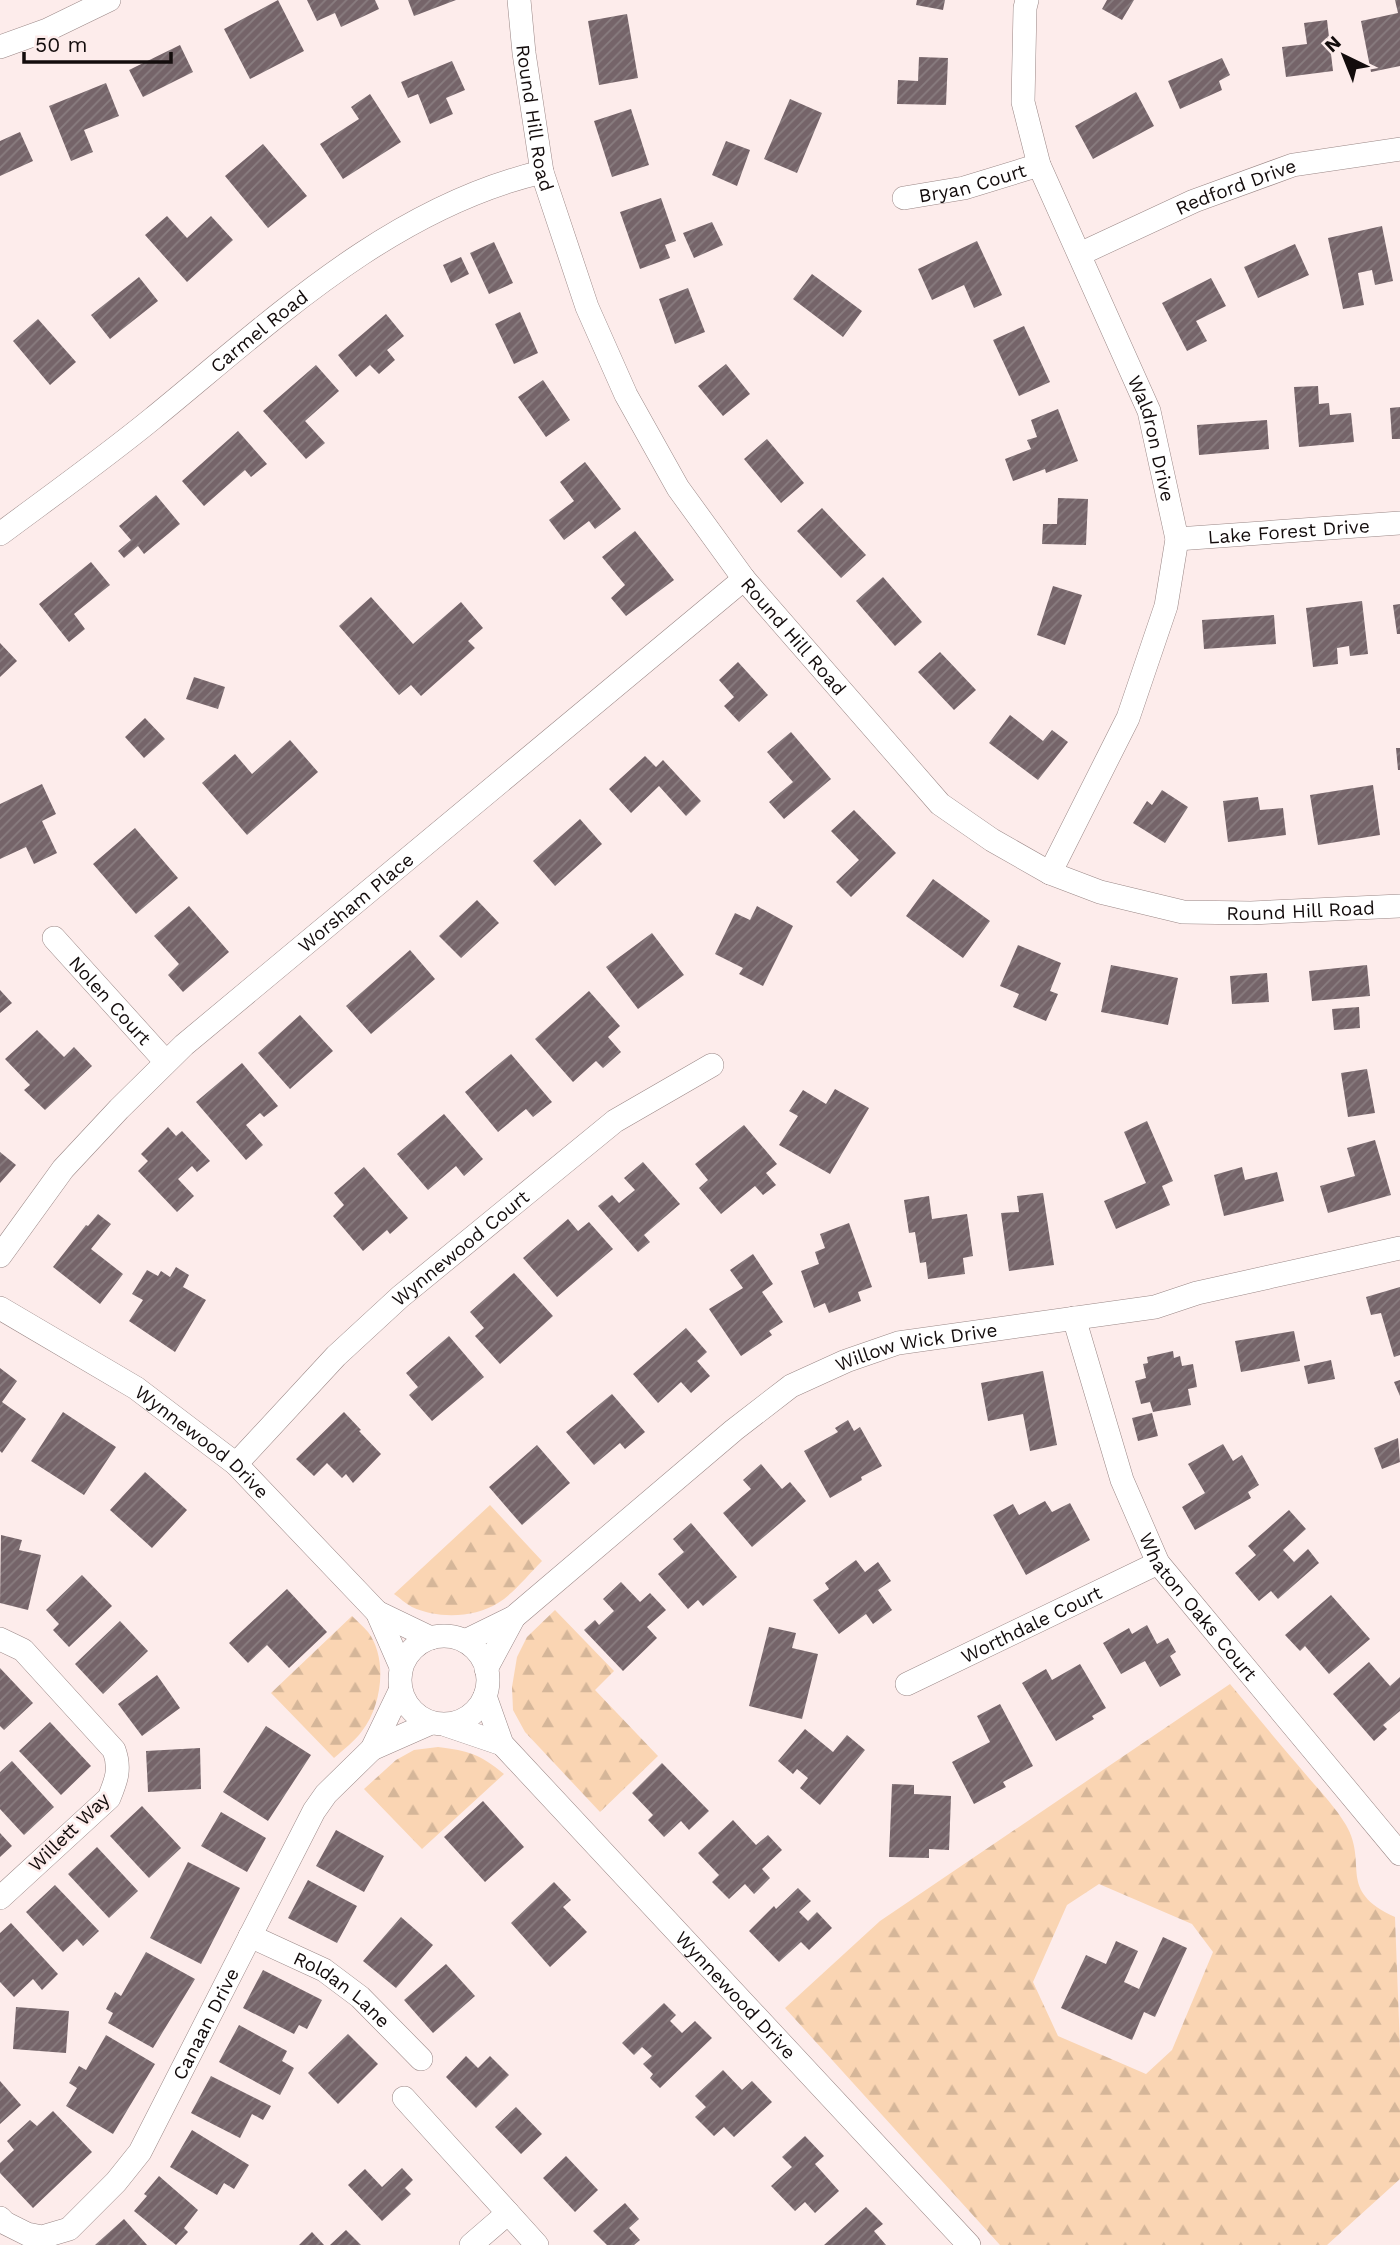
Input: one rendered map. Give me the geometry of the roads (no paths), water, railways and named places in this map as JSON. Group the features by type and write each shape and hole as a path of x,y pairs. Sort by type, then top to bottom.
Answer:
{"street":[{"path":"0,47 47,30 109,0"},
{"name":"Round Hill Road","path":"519,0 542,173 587,307 626,395 678,488 744,579 940,804 992,841 1050,873 1100,892 1183,912 1251,913 1400,906"},
{"name":"Waldron Drive","path":"1027,0 1023,102 1039,165 1149,411 1177,539 1166,606 1128,718 1050,873"},
{"name":"Redford Drive","path":"1080,254 1194,201 1293,165 1400,149"},
{"name":"Bryan Court","path":"904,198 964,188 1039,165"},
{"name":"Carmel Road","path":"0,534 146,424 322,279 447,205 505,181 542,173"},
{"name":"Lake Forest Drive","path":"1177,539 1400,523"},
{"name":"Worsham Place","path":"0,1256 63,1169 184,1045 744,579"},
{"name":"Nolen Court","path":"54,938 166,1062"},
{"name":"Wynnewood Court","path":"236,1464 336,1356 400,1297 615,1121 712,1065"},
{"name":"Willow Wick Drive","path":"465,1641 514,1617 724,1438 792,1386 846,1361 898,1343 1155,1307 1197,1293 1400,1248"},
{"name":"Wynnewood Drive","path":"0,1308 136,1388 236,1464 377,1612 401,1667 400,1691 411,1710 438,1724 502,1744"},
{"name":"Whaton Oaks Court","path":"1074,1318 1122,1480 1158,1563 1400,1854"},
{"name":"Worthdale Court","path":"907,1684 1158,1563"},
{"name":"Wynnewood Drive","path":"377,1612 431,1638 452,1636 465,1641"},
{"name":"Willow Wick Drive","path":"486,1669 514,1617"},
{"path":"401,1667 412,1648 431,1638"},
{"name":"Willett Way","path":"0,1639 23,1650 114,1750 119,1764 117,1780 109,1798 0,1898"},
{"path":"465,1641 476,1650 486,1669"},
{"name":"Wynnewood Drive","path":"486,1669 485,1696 502,1744 969,2245"},
{"name":"Canaan Drive","path":"0,2218 27,2234 42,2237 69,2229 116,2182 140,2152 314,1811 326,1794 372,1749 400,1691"},
{"path":"438,1724 461,1722 474,1713 485,1696"},
{"name":"Canaan Drive","path":"372,1749 438,1724"},
{"name":"Roldan Lane","path":"250,1936 324,1970 339,1980 360,1997 421,2059"},
{"path":"404,2098 537,2245"},
{"path":"471,2245 508,2213"}]}
